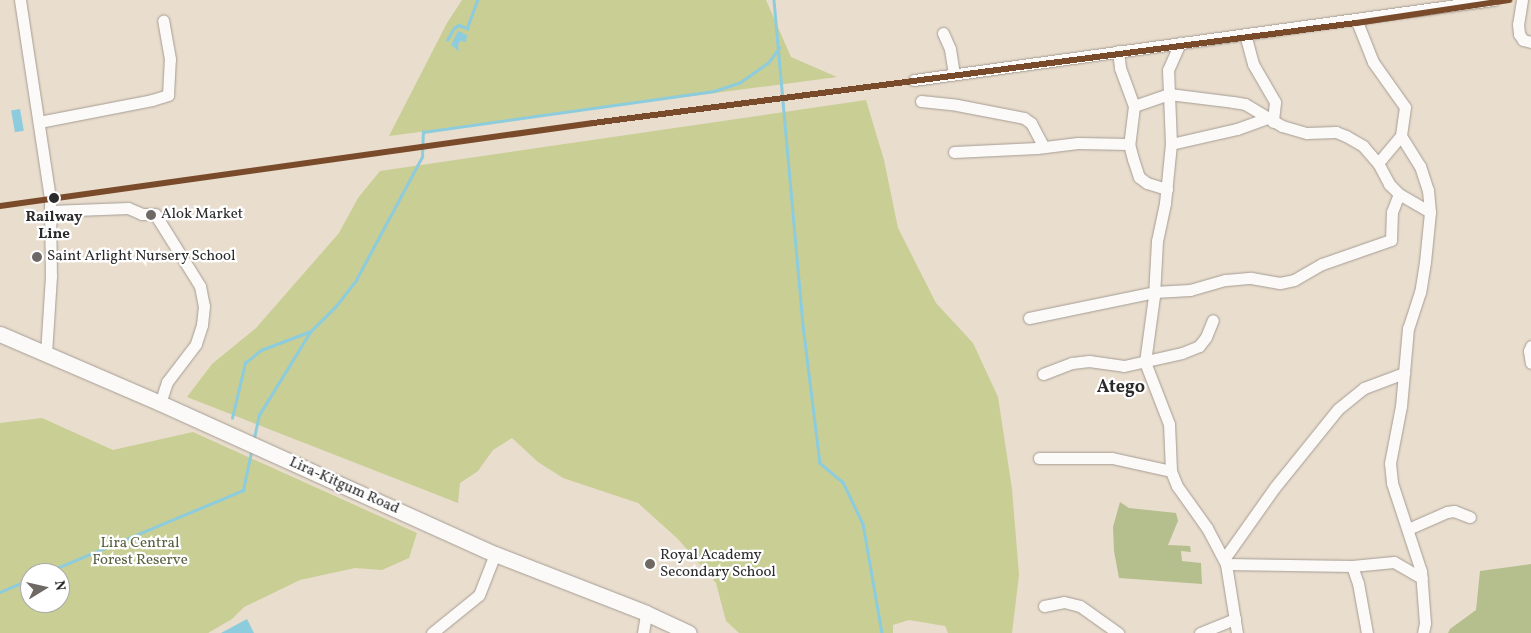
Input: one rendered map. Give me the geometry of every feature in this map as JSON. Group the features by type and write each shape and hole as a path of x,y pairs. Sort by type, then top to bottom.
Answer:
{"main road":[{"name":"Lira-Kitgum Road","path":"0,334 160,403 495,554 646,613 689,633"}],"street":[{"path":"20,0 39,122 50,211 51,286 46,354"},
{"path":"914,80 1493,0"},
{"path":"1522,0 1518,24 1519,34 1522,40 1531,42"},
{"path":"1356,19 1373,62 1405,107 1401,136 1378,163"},
{"path":"39,122 152,100 168,95 170,59 163,21"},
{"path":"942,33 950,49 954,74"},
{"path":"1245,34 1253,64 1275,102 1270,120"},
{"path":"1180,43 1170,63 1171,144 1167,189 1157,241 1154,292 1145,362 1169,424 1172,472 1183,498 1206,528 1225,562 1238,633"},
{"path":"1118,51 1120,68 1134,106 1130,144 1139,177 1147,183 1167,189"},
{"path":"1134,106 1169,94 1245,104 1270,120 1307,133 1336,132 1363,146 1378,163 1389,184 1399,194 1430,212"},
{"path":"921,102 957,105 1024,118 1031,123 1044,147"},
{"path":"1171,144 1270,120"},
{"path":"1401,136 1424,174 1430,212 1426,262 1420,292 1408,328 1401,406 1390,463 1392,483 1422,578 1425,623 1423,633"},
{"path":"954,152 1101,142 1130,144"},
{"path":"1029,318 1154,292 1190,290 1226,280 1251,278 1280,283 1294,280 1322,264 1391,240 1392,212 1399,194"},
{"path":"50,211 128,208 142,214 155,214 200,286 204,306 202,325 196,344 167,382 160,403"},
{"path":"1043,374 1072,363 1089,361 1124,366 1145,362 1199,346 1213,320"},
{"path":"1531,346 1529,351 1531,363"},
{"path":"1225,562 1275,487 1338,409 1364,388 1404,373"},
{"path":"1039,458 1112,458 1172,472"},
{"path":"1408,529 1448,512 1454,511 1470,517"},
{"path":"432,633 479,595 495,554"},
{"path":"1225,562 1352,566 1394,562 1422,578"},
{"path":"1352,566 1358,583 1367,633"},
{"path":"1044,606 1064,602 1080,606 1118,633"},
{"path":"643,633 646,613"},
{"path":"1200,633 1235,619"}],"green space":[{"path":"462,0 766,0 791,57 837,77 389,136 447,23"},
{"path":"866,100 884,160 898,228 936,303 973,343 998,397 1012,489 1019,575 1012,633 948,633 945,626 909,620 893,625 893,633 739,633 726,621 716,583 678,539 638,503 563,478 538,462 512,438 493,450 478,471 460,483 458,503 187,397 212,364 256,328 339,233 358,198 380,171"},
{"name":"Lira Central Forest Reserve","path":"42,418 113,450 193,432 417,533 409,558 382,570 355,568 300,580 244,607 232,619 208,633 0,633 0,423"},
{"path":"1120,502 1129,508 1176,513 1178,521 1168,545 1190,546 1191,552 1181,551 1182,561 1201,563 1202,584 1119,578 1114,551 1113,527"},
{"path":"1531,564 1531,633 1448,633 1450,629 1476,610 1480,571"}],"water":[{"path":"458,31 467,35 466,42 460,41 458,45 459,51 451,45"},
{"path":"20,109 24,131 15,132 11,111"},
{"path":"247,619 254,633 221,633"}],"waterway":[{"path":"447,40 454,28 459,25 467,28 477,0"},
{"path":"774,0 803,325 820,463 843,482 863,524 882,633"},
{"path":"232,418 245,363 261,350 311,331 336,306 356,280 422,157 423,132 714,91 739,83 768,63 779,48"},
{"path":"254,438 259,415 310,332"},
{"path":"69,563 243,490 251,452"},
{"path":"0,592 20,583"}],"transit line":[{"path":"0,206 593,123 1356,23 1509,0"}],"place":[{"name":"Railway Line","path":"54,198"},
{"name":"Alok Market","path":"151,215"},
{"name":"Saint Arlight Nursery School","path":"37,257"},
{"name":"Royal Academy Secondary School","path":"650,564"}],"district":[{"name":"Atego","path":"1121,388"}]}
